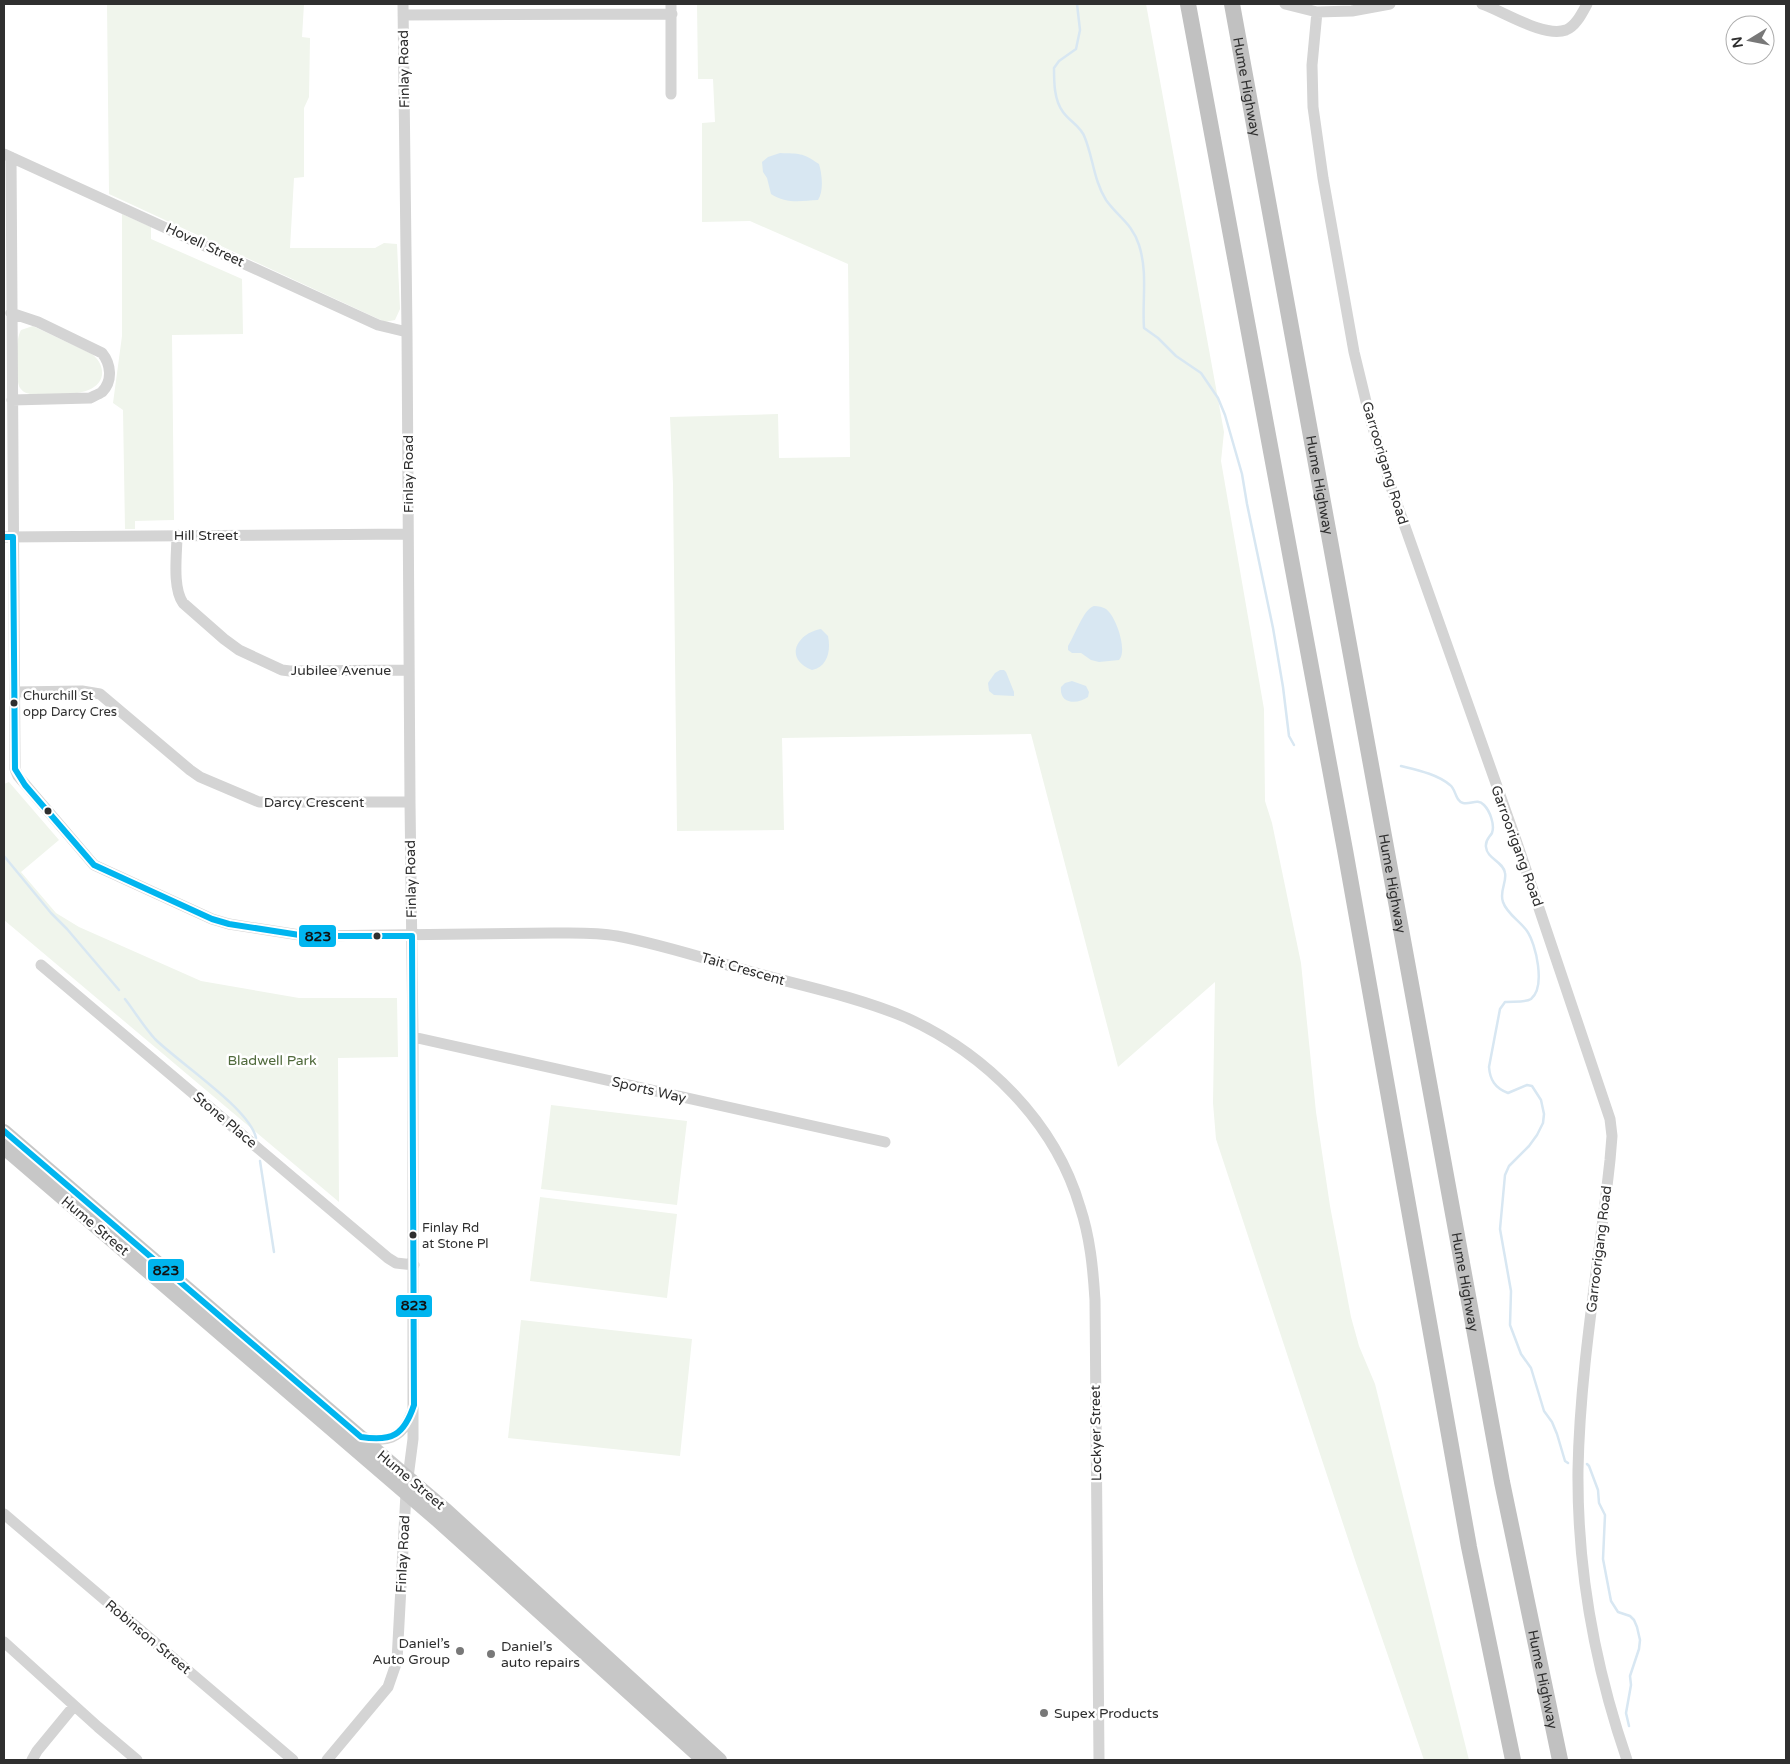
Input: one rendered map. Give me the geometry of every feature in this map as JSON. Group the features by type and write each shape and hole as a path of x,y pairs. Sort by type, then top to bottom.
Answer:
{"highway":[{"path":"1188,4 1345,850 1470,1547 1513,1760"},
{"name":"Hume Highway","path":"1232,4 1502,1482 1560,1760"}],"main road":[{"name":"Hume Street","path":"4,1131 445,1508 720,1760"},
{"name":"Hume Street","path":"4,1148 406,1493 703,1760"}],"street":[{"path":"1285,4 1317,12 1352,11 1390,4"},
{"path":"1482,4 1530,25 1554,32 1565,30 1573,25 1582,15 1587,4"},
{"path":"403,9 671,9 671,94"},
{"name":"Finlay Road","path":"327,1760 388,1687 397,1660 406,1493 413,1439 413,1037 403,9"},
{"name":"Garroorigang Road","path":"1317,12 1312,65 1313,107 1323,178 1354,352 1366,404 1389,481 1522,858 1610,1119 1612,1136 1610,1160 1582,1402 1579,1503 1583,1571 1594,1639 1609,1706 1627,1760"},
{"name":"Hovell Street","path":"7,156 378,325 407,332"},
{"name":"Tait Crescent","path":"7,156 12,313 8,346 12,400 8,537 9,603 15,692 15,769 18,776 94,865 212,919 229,924 306,936 561,933 616,936 652,944 860,1002 905,1018 938,1034 957,1046 1012,1091 1035,1118"},
{"path":"12,313 38,322 102,353 108,360 110,372 107,383 101,392 90,398 12,400"},
{"name":"Hill Street","path":"8,537 408,534"},
{"name":"Jubilee Avenue","path":"177,535 179,596 183,603 224,640 239,650 282,670 290,671 409,670"},
{"name":"Darcy Crescent","path":"15,692 82,691 100,694 200,777 259,802 410,802"},
{"name":"Stone Place","path":"41,965 388,1258 396,1263 414,1266"},
{"name":"Sports Way","path":"413,1037 885,1142"},
{"name":"Lockyer Street","path":"1035,1118 1056,1151 1080,1206 1092,1267 1095,1310 1099,1760"},
{"path":"361,1438 373,1440 392,1437 406,1426 414,1405"},
{"name":"Robinson Street","path":"4,1514 293,1760"},
{"path":"4,1642 74,1706 138,1760"},
{"path":"32,1760 37,1751 74,1706"}],"green space":[{"path":"107,4 304,4 302,37 310,38 309,97 304,108 304,177 294,178 290,248 375,248 384,243 397,244 400,309 395,320 385,322 109,194"},
{"path":"697,4 1146,4 1224,432 1221,461 1264,709 1265,801 1272,823 1301,963 1316,1112 1330,1206 1351,1317 1359,1346 1375,1384 1469,1760 1424,1760 1356,1563 1216,1139 1213,1103 1215,982 1118,1067 1031,734 782,738 784,830 677,831 673,484 670,417 778,414 779,458 850,457 848,264 750,221 702,222 702,123 715,122 713,79 698,79"},
{"path":"122,214 151,227 151,239 242,279 243,334 172,335 174,520 135,521 135,529 125,529 123,410 113,403 122,336"},
{"path":"33,326 92,354 98,360 102,369 102,375 98,383 92,389 71,394 30,394 22,390 18,383 16,359 19,335 21,330"},
{"name":"Bladwell Park","path":"9,782 59,840 21,872 56,913 79,927 201,981 299,998 397,998 398,1057 338,1058 339,1202 4,920 4,784"},
{"path":"551,1105 687,1121 677,1205 541,1189"},
{"path":"540,1197 677,1214 667,1298 530,1281"},
{"path":"521,1320 692,1339 680,1456 508,1438"}],"shaded area":[{"path":"780,153 800,154 819,164 822,187 818,200 788,201 771,194 767,178 763,172 762,162 768,157"},
{"path":"1094,606 1106,609 1114,619 1120,634 1122,649 1119,660 1099,662 1091,660 1081,653 1072,653 1068,650 1068,646 1083,617"},
{"path":"821,629 828,636 829,647 827,657 822,665 812,670 798,660 797,647 805,636"},
{"path":"1000,670 1006,672 1014,696 994,695 989,691 988,683 995,673"},
{"path":"1072,681 1086,686 1089,692 1088,697 1074,702 1063,697 1061,687 1065,683"}],"waterway":[{"path":"1077,4 1080,30 1076,49 1059,61 1054,68 1055,91 1058,102 1063,112 1083,134 1096,177 1106,200 1136,237 1142,255 1144,276 1144,328 1158,338 1176,356 1201,373 1218,398 1225,415 1242,474 1273,628 1289,736 1294,745"},
{"path":"1401,766 1427,773 1445,781 1452,787 1460,802 1479,802 1486,808 1490,814 1493,826 1486,845 1487,851 1504,869 1505,873 1502,894 1503,902 1507,910 1527,931 1534,945 1539,976 1536,993 1528,1000 1505,1002 1500,1009 1489,1067 1494,1083 1508,1093 1527,1085 1532,1086 1541,1100 1544,1114 1543,1123 1537,1135 1509,1166 1505,1175 1500,1229 1511,1291 1510,1325 1521,1354 1531,1368 1544,1411 1552,1422 1565,1461 1568,1463"},
{"path":"4,856 119,990"},
{"path":"125,999 155,1039 227,1100 251,1126 256,1138"},
{"path":"260,1161 274,1252"},
{"path":"1587,1464 1598,1490 1599,1503 1605,1515 1603,1559 1611,1601 1618,1612 1630,1616 1634,1620 1640,1640 1630,1676 1631,1685 1626,1713 1629,1726"}],"transit line":[{"name":"823","path":"4,537 13,537 15,769 25,785 94,865 212,919 229,924 306,936 412,936 414,1405 401,1430 389,1437 361,1437 4,1131"}],"place":[{"name":"Churchill St opp Darcy Cres","path":"14,703"},
{"name":"Finlay Rd at Stone Pl","path":"413,1235"},
{"name":"Daniel’s Auto Group","path":"460,1651"},
{"name":"Daniel’s auto repairs","path":"491,1654"},
{"name":"Supex Products","path":"1044,1713"}]}
